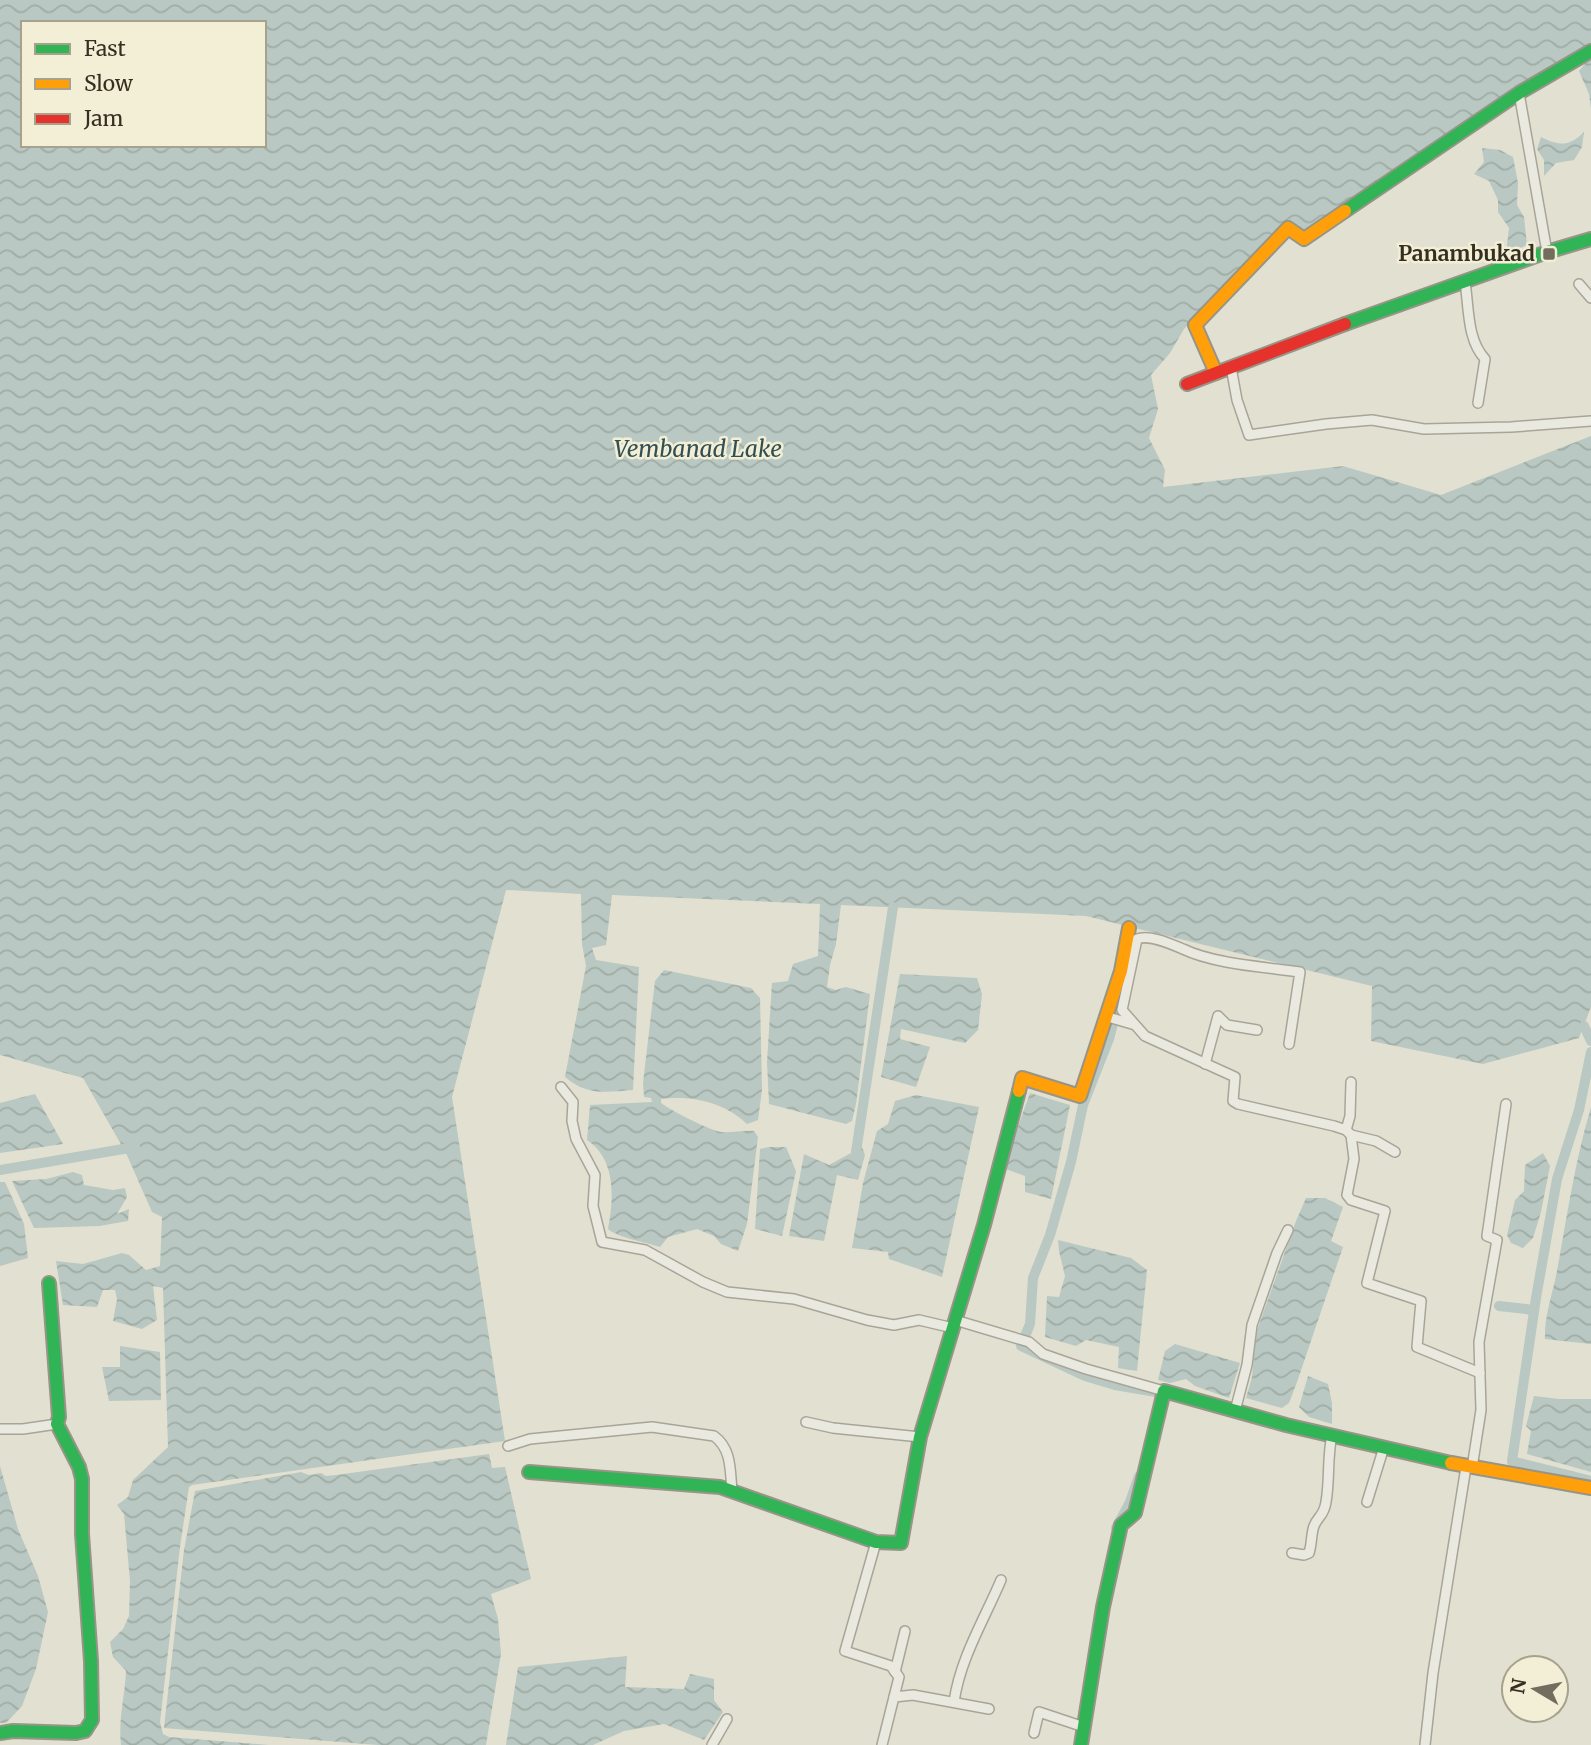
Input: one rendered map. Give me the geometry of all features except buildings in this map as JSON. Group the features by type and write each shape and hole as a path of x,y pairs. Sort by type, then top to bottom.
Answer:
{"street":[{"path":"1216,373 1195,325 1288,228 1304,239 1519,93 1591,51"},
{"path":"1519,93 1547,252"},
{"path":"1187,384 1357,319 1591,239"},
{"path":"1465,282 1471,332 1479,353 1485,359 1478,403"},
{"path":"1579,284 1591,298"},
{"path":"1231,367 1237,400 1248,435 1372,420 1424,429 1591,421"},
{"path":"529,1472 720,1487 876,1542 901,1543 920,1437 984,1225 1022,1078 1080,1096 1121,971 1129,928"},
{"path":"1289,1044 1300,972 1223,961 1166,942 1142,937 1137,939 1122,1010 1146,1036 1235,1077 1229,1098 1238,1104 1349,1132 1376,1141 1395,1153"},
{"path":"1205,1064 1218,1016 1227,1025 1257,1030"},
{"path":"1106,1017 1133,1024"},
{"path":"1351,1082 1349,1132 1354,1159 1347,1195 1351,1200 1385,1211 1367,1283 1421,1301 1417,1348 1480,1373"},
{"path":"561,1087 573,1102 572,1121 576,1139 596,1175 593,1206 602,1242 645,1250 727,1292 794,1299 894,1325 919,1320 954,1324 1023,1340 1043,1354 1235,1411 1469,1467 1591,1488"},
{"path":"1425,1745 1433,1673 1481,1410 1479,1342 1497,1240 1487,1236 1506,1104"},
{"path":"1235,1411 1247,1365 1252,1325 1277,1253 1288,1230"},
{"path":"0,1733 76,1733 85,1731 92,1720 91,1661 82,1534 82,1479 79,1467 57,1424 59,1417 50,1283"},
{"path":"1081,1745 1103,1607 1121,1525 1135,1513 1164,1391"},
{"path":"806,1422 844,1430 920,1437"},
{"path":"0,1429 57,1424"},
{"path":"508,1446 530,1439 652,1427 714,1436 728,1451 733,1491"},
{"path":"1292,1553 1309,1553 1315,1522 1323,1515 1332,1435"},
{"path":"1367,1502 1384,1447"},
{"path":"876,1542 845,1651 891,1666 899,1677 882,1745"},
{"path":"954,1702 956,1686 980,1623 1001,1580"},
{"path":"895,1672 905,1631"},
{"path":"894,1697 913,1695 989,1709"},
{"path":"1034,1733 1039,1713 1084,1727"},
{"path":"712,1745 727,1719"}],"water":[{"name":"Vembanad Lake","path":"0,0 1591,0 1591,48 1303,237 1289,221 1184,329 1170,353 1151,375 1158,409 1149,438 1165,470 1163,487 1343,466 1441,495 1591,436 1591,1007 1579,1038 1483,1064 1371,1041 1372,986 1086,916 841,905 827,987 836,990 846,987 870,994 856,1104 852,1121 846,1124 769,1104 767,1062 772,983 788,981 793,964 818,956 820,904 612,895 606,945 592,948 596,960 639,967 633,1090 589,1090 565,1077 586,966 582,944 581,894 506,890 452,1097 505,1441 189,1487 160,1722 163,1734 169,1737 269,1745 121,1745 120,1726 126,1671 113,1657 110,1642 123,1629 129,1616 130,1581 124,1514 117,1505 128,1497 133,1480 168,1447 163,1288 153,1286 157,1320 142,1329 113,1321 117,1299 115,1290 103,1290 97,1307 63,1305 56,1261 83,1264 122,1253 129,1255 146,1270 160,1266 162,1217 152,1212 126,1153 83,1078 0,1055"},
{"path":"1591,60 1591,109 1589,94 1579,71"},
{"path":"1584,132 1582,147 1574,160 1556,163 1544,176 1544,160 1537,149 1541,137 1564,144"},
{"path":"1482,148 1500,150 1513,157 1518,183 1517,205 1524,217 1527,245 1506,254 1509,228 1498,212 1498,200 1489,181 1474,174 1484,162"},
{"path":"664,970 751,988 760,998 762,1090 758,1120 747,1124 718,1105 696,1099 661,1099 661,1103 709,1128 721,1132 754,1131 758,1137 747,1224 738,1251 697,1229 668,1237 660,1247 608,1229 611,1180 603,1158 587,1140 590,1105 652,1102 651,1098 644,1097 643,1083 655,981"},
{"path":"900,974 977,978 982,994 978,1030 965,1043 901,1029 900,1039 930,1047 916,1087 881,1077"},
{"path":"1030,1093 1070,1105 1051,1199 1025,1192 1025,1176 1003,1168"},
{"path":"35,1094 63,1144 0,1153 0,1103"},
{"path":"916,1095 979,1107 942,1277 889,1259 888,1252 852,1248 863,1183 877,1131 888,1124 895,1101"},
{"path":"1591,1107 1591,1344 1545,1339 1545,1330 1580,1148"},
{"path":"786,1147 796,1171 782,1236 755,1229 760,1149"},
{"path":"862,1147 865,1155 858,1180 837,1175 824,1241 789,1236 804,1154 829,1165"},
{"path":"1543,1153 1550,1166 1541,1212 1533,1238 1523,1248 1511,1243 1507,1235 1515,1200 1524,1191 1525,1165"},
{"path":"73,1172 82,1175 84,1185 113,1190 125,1188 127,1197 117,1214 129,1209 128,1221 99,1226 34,1228 12,1181 46,1179"},
{"path":"0,1182 5,1182 24,1224 28,1258 0,1266"},
{"path":"1306,1198 1325,1198 1343,1207 1331,1241 1343,1247 1297,1382 1289,1403 1282,1408 1246,1398 1252,1377 1256,1333"},
{"path":"1058,1240 1131,1258 1147,1270 1137,1371 1118,1368 1119,1347 1086,1340 1076,1346 1045,1337 1047,1296 1059,1297 1065,1276"},
{"path":"1175,1344 1240,1363 1229,1398 1195,1386 1186,1379 1170,1383 1158,1380 1165,1351"},
{"path":"120,1346 160,1352 161,1400 109,1401 102,1367 120,1367"},
{"path":"1308,1376 1328,1384 1332,1424 1309,1417 1299,1407"},
{"path":"1534,1396 1591,1399 1591,1472 1527,1454 1531,1431 1526,1426"},
{"path":"489,1454 492,1468 505,1467 531,1579 491,1594 498,1619 501,1654 486,1745 378,1745 164,1728 184,1550 195,1491 301,1472 309,1475 321,1473 326,1476"},
{"path":"0,1466 18,1529 38,1576 48,1612 36,1669 22,1706 6,1723 0,1723"},
{"path":"627,1656 625,1687 684,1689 690,1674 714,1679 714,1700 723,1712 704,1740 664,1724 624,1731 593,1745 506,1745 518,1667"}],"waterway":[{"path":"856,1152 893,907"},
{"path":"1122,989 1109,1039 1083,1105 1071,1162 1050,1235 1033,1278 1030,1324 1021,1346 1085,1376 1115,1385 1156,1392"},
{"path":"1584,1026 1591,1041"},
{"path":"1591,1052 1579,1110 1557,1179 1512,1461 1591,1481"},
{"path":"0,1170 135,1147"},
{"path":"1499,1306 1534,1310"},
{"path":"1116,1528 1130,1502 1139,1476"}],"traffic: fast":[{"path":"1345,211 1519,93 1591,51"},
{"path":"1345,324 1591,239"},
{"path":"529,1472 720,1487 876,1542 901,1543 920,1437 984,1225 1019,1091"},
{"path":"0,1733 76,1733 85,1731 92,1720 91,1661 82,1534 82,1479 79,1467 57,1424 59,1417 49,1283"},
{"path":"1081,1745 1103,1607 1121,1525 1135,1513 1164,1391 1286,1425 1451,1463"}],"traffic: slow":[{"path":"1216,373 1195,325 1288,228 1304,239 1345,211"},
{"path":"1019,1091 1022,1078 1080,1096 1121,971 1129,928"},
{"path":"1451,1463 1591,1488"}],"traffic: jam":[{"path":"1187,384 1345,324"}],"place":[{"name":"Panambukad","path":"1549,254"}]}
